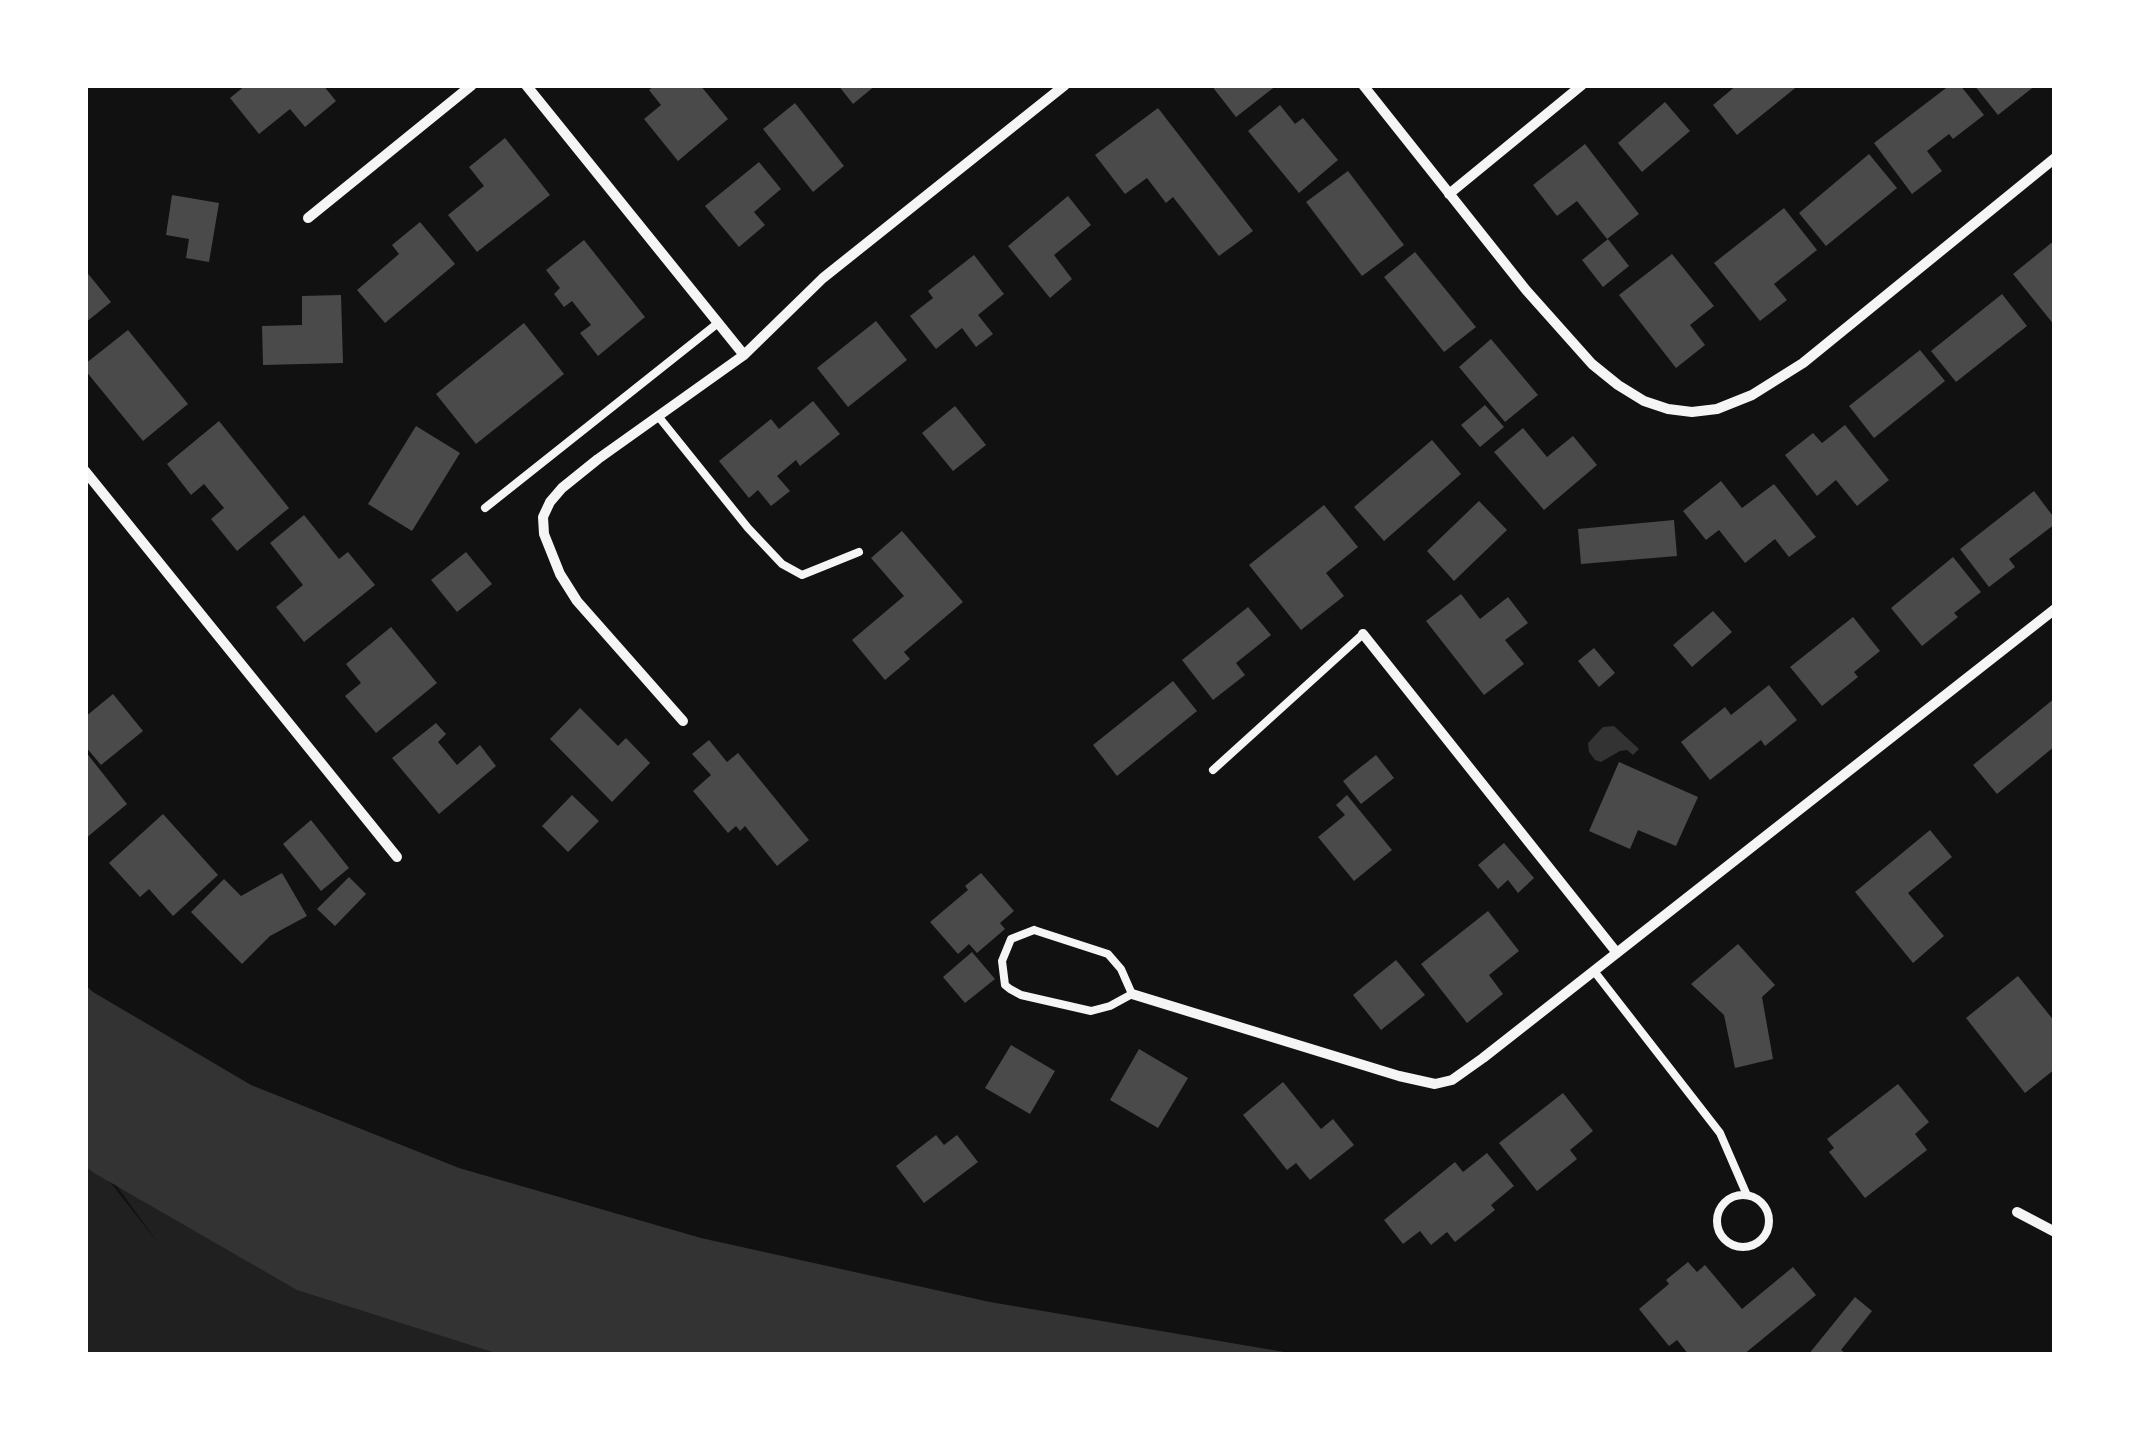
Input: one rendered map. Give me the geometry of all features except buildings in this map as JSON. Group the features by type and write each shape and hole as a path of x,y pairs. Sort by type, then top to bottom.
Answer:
{"street":[{"path":"308,218 472,85"},
{"path":"526,85 744,355"},
{"path":"683,722 577,601 550,554 543,525 546,509 562,488 744,355 823,278 1065,85"},
{"path":"1364,85 1569,339 1618,385 1644,401 1692,412 1717,409 1752,394 1803,363 2055,158"},
{"path":"1449,194 1582,85"},
{"path":"85,471 396,858"},
{"path":"1132,994 1399,1076 1442,1083 1461,1074 2055,609"},
{"path":"1363,634 1617,953"},
{"path":"2018,1212 2055,1232"}],"lane":[{"path":"485,508 718,323"},
{"path":"658,416 782,564 802,575 859,552"},
{"path":"1213,770 1363,634"},
{"path":"1034,930 1108,954 1121,969 1132,994 1091,1011 1021,995 1004,984 1002,961 1011,939 1034,930"},
{"path":"1594,971 1720,1133 1746,1193 1760,1199 1769,1211 1770,1227 1762,1240 1749,1247 1734,1246 1722,1237 1717,1222 1720,1208 1730,1197 1746,1193"}],"shaded area":[{"path":"1614,726 1639,749 1633,755 1627,750 1601,762 1595,760 1588,743 1603,727"},
{"path":"85,985 251,1085 459,1168 701,1238 990,1302 1302,1355 502,1355 297,1290 85,1166"},
{"path":"85,1091 702,1355 85,1355 85,1162 110,1182 158,1243 85,1142"}]}
